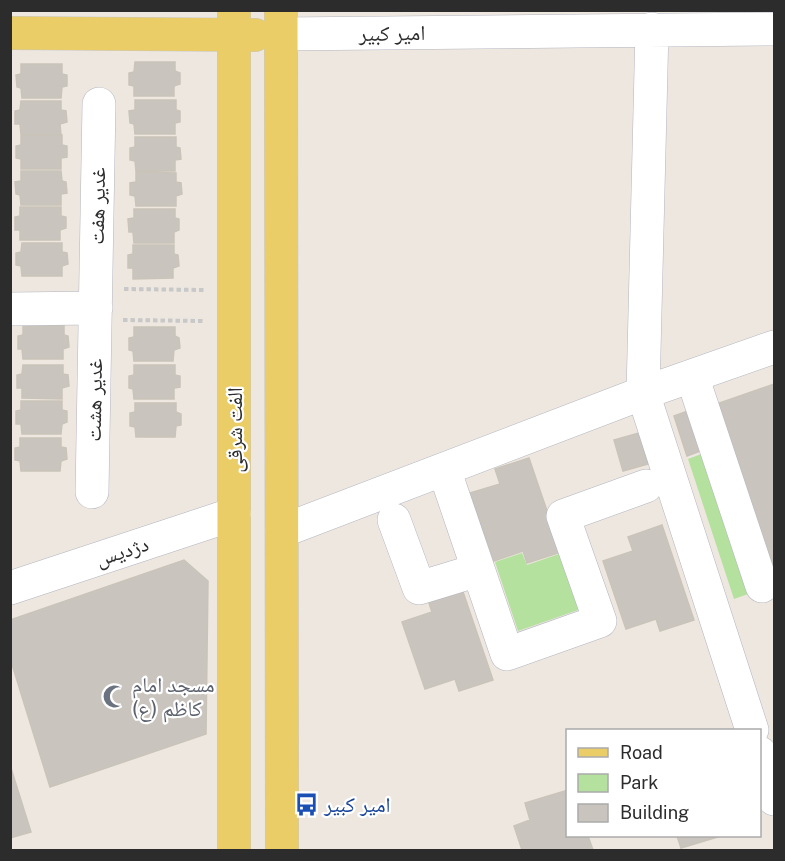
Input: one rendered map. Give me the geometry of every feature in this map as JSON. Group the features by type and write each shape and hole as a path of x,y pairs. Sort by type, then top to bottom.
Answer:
{"main road":[{"name":"امیر کبیر","path":"10,33 281,22"},
{"path":"281,22 282,850"},
{"name":"الفت شرقی","path":"234,23 234,850"}],"street":[{"name":"امیر کبیر","path":"281,22 652,29 774,28"},
{"path":"652,29 643,393 752,729"},
{"name":"غدیر هفت","path":"96,305 99,104"},
{"path":"10,309 96,305"},
{"name":"غدیر هشت","path":"92,492 96,305"},
{"path":"282,531 643,393 774,347"},
{"path":"692,376 762,586"},
{"path":"444,469 507,654 600,621 563,516 646,486"},
{"name":"دژدیس","path":"10,588 234,514"},
{"path":"394,520 419,588 478,570"},
{"path":"761,759 774,799"}],"path":[{"path":"96,305 234,306"},
{"path":"96,305 234,306"}],"green space":[{"path":"704,453 751,593 734,599 688,459"},
{"path":"522,553 527,565 562,553 581,609 518,631 495,562"}],"building":[{"path":"135,62 175,62 175,71 180,73 180,84 174,86 174,96 134,96 134,86 129,85 129,73 134,72"},
{"path":"21,64 62,64 62,74 67,75 67,86 62,87 61,98 22,98 21,88 17,87 16,75 21,74"},
{"path":"135,100 176,100 176,110 180,111 180,122 175,123 175,134 135,134 134,124 130,123 129,111 135,110"},
{"path":"21,101 61,101 61,110 66,111 67,122 60,124 61,135 21,134 20,124 15,124 15,111 20,110"},
{"path":"21,135 62,135 62,145 67,146 67,157 61,158 61,169 21,169 21,159 16,158 16,146 21,145"},
{"path":"135,137 176,137 176,147 180,148 181,159 175,160 175,171 136,171 135,161 130,160 130,148 135,147"},
{"path":"21,171 61,171 62,181 66,182 67,193 61,194 61,205 21,205 20,195 16,194 15,182 21,181"},
{"path":"136,172 176,173 176,182 181,183 182,194 176,196 176,206 136,206 135,196 130,195 130,183 136,182"},
{"path":"20,207 61,207 61,216 66,217 66,228 60,230 60,240 20,240 20,230 15,230 15,217 20,216"},
{"path":"134,209 175,209 175,218 179,219 179,230 174,232 174,243 134,243 133,232 129,232 128,219 134,218"},
{"path":"22,243 62,243 62,252 67,253 68,264 62,266 62,276 22,276 21,266 16,265 16,253 21,252"},
{"path":"133,245 174,245 174,254 178,255 179,266 173,268 173,278 133,279 133,268 128,268 128,255 133,254"},
{"path":"23,326 64,326 64,335 68,336 69,347 63,349 63,359 23,359 22,349 18,349 18,336 23,335"},
{"path":"134,327 175,327 175,336 179,338 180,348 174,350 173,361 134,361 133,351 129,350 129,338 134,337"},
{"path":"23,365 63,365 63,374 68,375 69,386 62,388 62,399 22,398 22,388 17,388 17,375 22,374"},
{"path":"134,365 175,365 175,375 180,376 180,387 174,388 174,399 134,399 133,389 129,388 129,376 134,375"},
{"path":"774,384 774,586 711,406"},
{"path":"21,401 62,401 62,410 67,411 67,422 62,424 61,434 22,434 21,424 16,424 16,411 21,410"},
{"path":"135,403 176,403 176,412 181,414 181,425 176,426 175,437 136,437 135,427 130,426 130,413 135,412"},
{"path":"696,408 703,450 687,456 674,416"},
{"path":"639,433 648,464 623,471 614,440"},
{"path":"20,438 61,438 61,447 66,448 67,459 61,461 60,471 21,471 20,461 15,460 15,448 20,447"},
{"path":"529,458 561,552 527,563 523,551 494,561 470,493 500,484 495,469"},
{"path":"662,525 694,620 660,631 656,619 626,629 603,561 633,551 628,537"},
{"name":"مسجد امام کاظم (ع)","path":"184,560 208,581 206,734 50,787 10,658 10,620"},
{"path":"461,586 493,680 459,691 455,679 425,689 402,622 432,612 427,597"},
{"path":"10,765 31,832 10,838"},
{"path":"566,791 566,837 588,837 593,850 522,850 514,826 530,820 525,803"},
{"path":"677,837 718,837 681,848"}],"place":[{"name":"مسجد امام کاظم (ع)","path":"114,696"},
{"name":"امیر کبیر","path":"306,804"}]}
